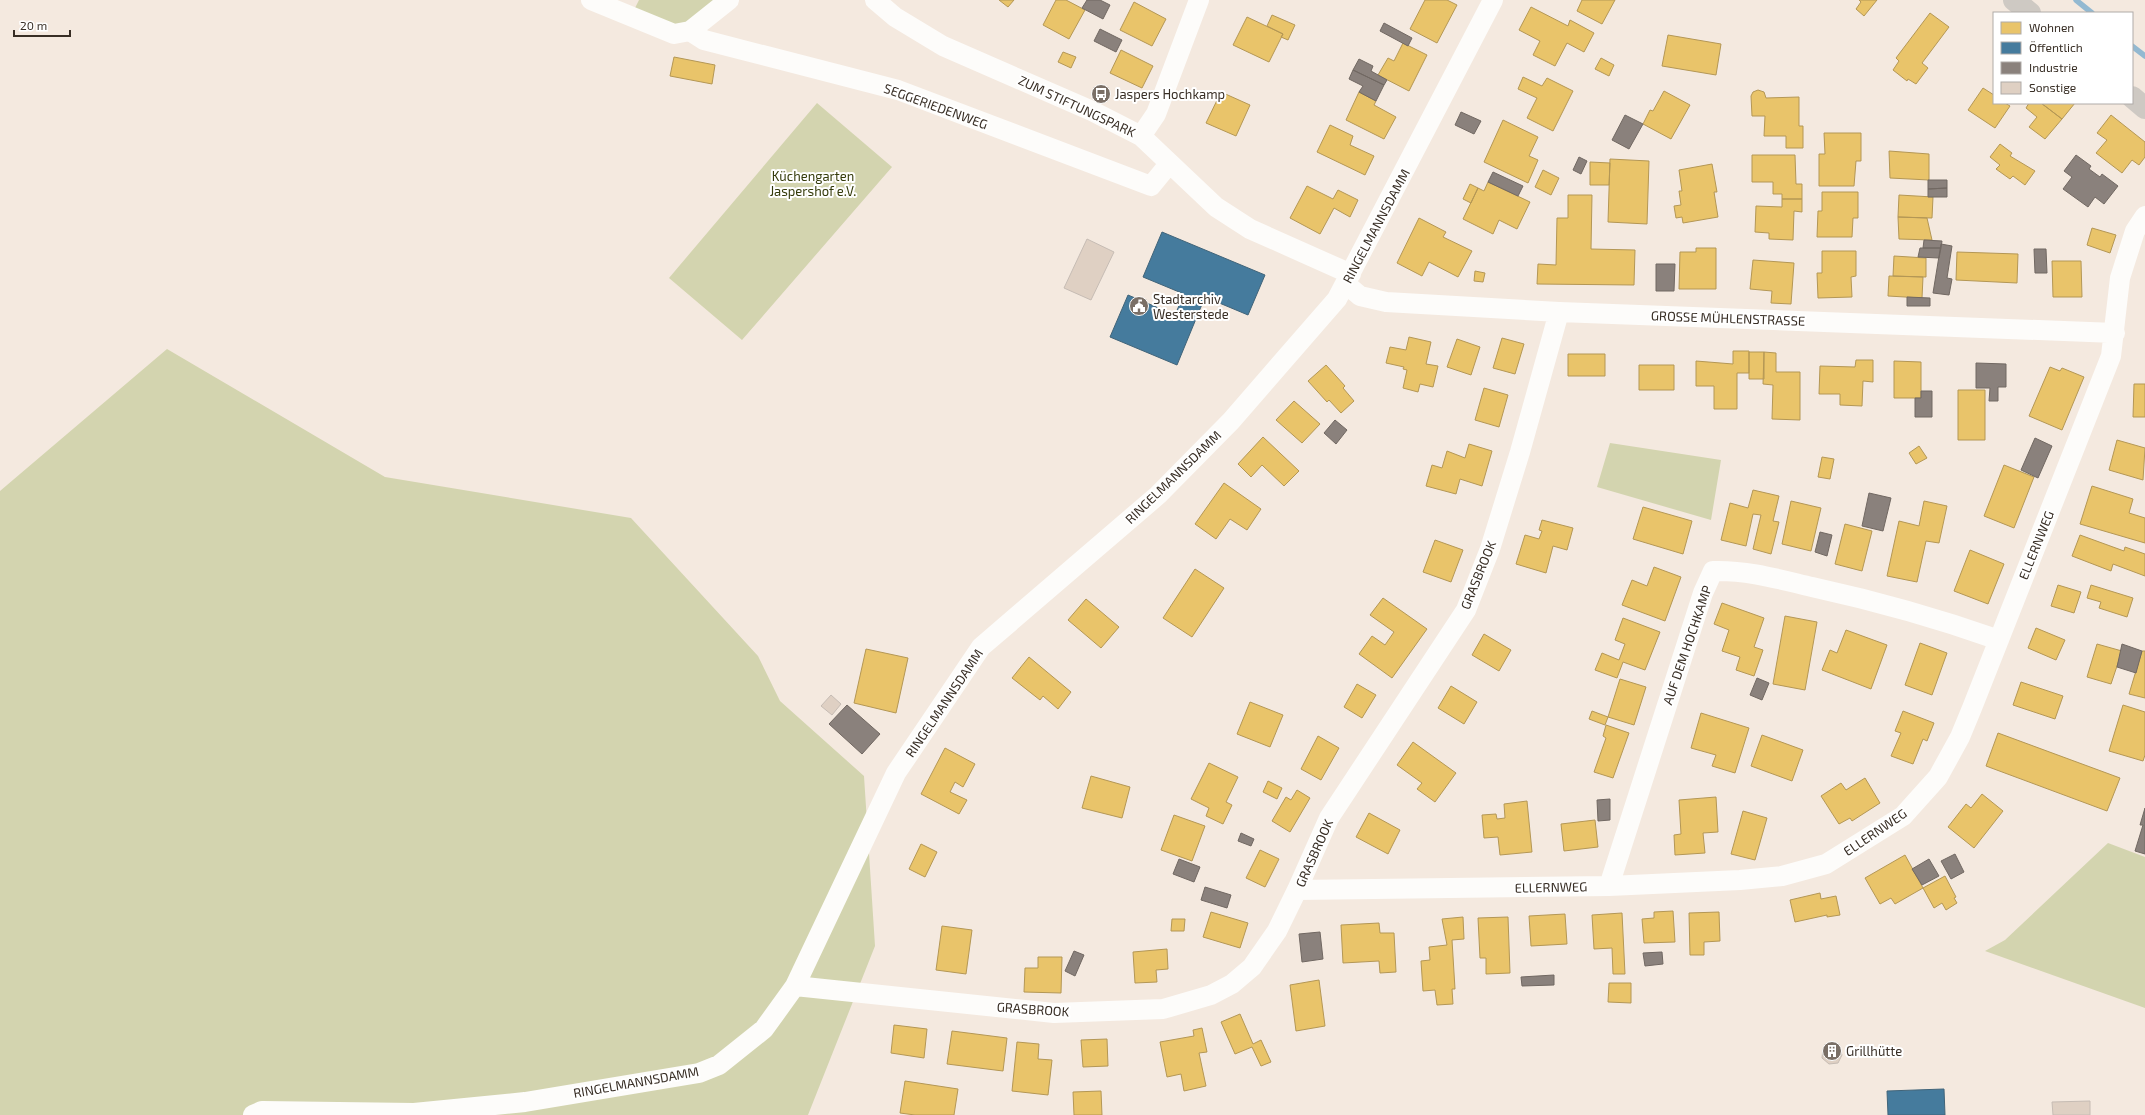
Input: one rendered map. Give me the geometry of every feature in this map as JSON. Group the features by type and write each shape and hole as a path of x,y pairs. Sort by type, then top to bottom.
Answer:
{"main road":[{"path":"2014,0 2029,12"},
{"path":"2133,98 2145,108"}],"street":[{"path":"591,0 674,34 690,31 729,0"},
{"name":"ZUM STIFTUNGSPARK","path":"875,0 895,17 943,46 1092,111 1141,136 1216,207 1250,229 1348,279"},
{"path":"1141,136 1156,114 1199,0"},
{"name":"RINGELMANNSDAMM","path":"253,1115 262,1112 414,1113 525,1102 699,1072 719,1064 764,1029 794,986 896,773 981,647 1158,495 1231,421 1337,299 1493,0"},
{"name":"SEGGERIEDENWEG","path":"690,31 704,40 898,90 989,126 1151,186 1169,164"},
{"name":"ELLERNWEG","path":"1297,890 1609,886 1740,880 1782,876 1826,864 1861,844 1903,816 1938,777 1960,737 2111,356 2115,332 2120,278 2135,231 2145,216"},
{"name":"GROSSE MÜHLENSTRASSE","path":"1348,279 1360,296 1386,302 1559,312 2115,332"},
{"name":"GRASBROOK","path":"794,986 1054,1013 1163,1009 1211,995 1232,984 1252,967 1277,931 1329,818 1466,610 1490,549 1520,452 1559,312"},
{"name":"AUF DEM HOCHKAMP","path":"1609,886 1703,593 1713,571 1739,571 1871,600 1943,620 1999,640"}],"green space":[{"path":"639,0 733,0 689,29 631,16"},
{"name":"Küchengarten Jaspershof e.V.","path":"817,103 892,167 742,340 669,278"},
{"path":"167,349 385,477 631,518 758,656 780,701 864,776 875,946 808,1115 0,1115 0,491"},
{"path":"1610,443 1721,460 1711,520 1597,487"},
{"path":"2108,843 2145,857 2145,1008 1985,951 2005,940"}],"building: Wohnen":[{"path":"999,0 1014,0 1008,7"},
{"path":"1056,0 1066,0 1085,10 1069,39 1043,25"},
{"path":"1425,0 1447,0 1457,5 1437,43 1410,29"},
{"path":"1582,0 1615,0 1602,24 1577,11"},
{"path":"1859,0 1877,0 1864,16 1856,9 1861,2"},
{"path":"1134,2 1166,19 1152,46 1120,30"},
{"path":"1531,7 1568,26 1570,20 1594,33 1584,52 1567,43 1555,66 1533,55 1540,41 1519,30"},
{"path":"1930,13 1949,27 1922,63 1928,68 1916,84 1908,79 1907,81 1893,70 1899,61 1896,58"},
{"path":"1272,15 1295,25 1288,40 1281,37 1283,34 1267,26"},
{"path":"1247,17 1283,34 1269,62 1233,45"},
{"path":"1668,35 1721,44 1716,75 1662,66"},
{"path":"1403,43 1427,55 1409,91 1378,75 1388,58 1394,61"},
{"path":"1121,50 1153,66 1142,88 1110,73"},
{"path":"1063,52 1076,57 1071,68 1058,62"},
{"path":"674,57 715,65 712,84 670,76"},
{"path":"1601,58 1614,65 1609,76 1595,69"},
{"path":"1523,77 1542,86 1547,78 1573,91 1553,131 1527,118 1537,98 1518,89"},
{"path":"1983,88 1993,94 1993,104 2007,104 2010,106 1995,128 1968,110"},
{"path":"1758,90 1764,92 1766,98 1799,97 1799,126 1803,126 1803,148 1786,148 1786,136 1764,136 1765,116 1752,116 1751,96 1753,92"},
{"path":"1664,91 1690,105 1671,139 1643,124 1650,110 1653,111"},
{"path":"1221,92 1250,105 1236,136 1206,123"},
{"path":"1359,92 1376,101 1374,105 1396,117 1384,139 1346,120"},
{"path":"2028,104 2042,104 2062,119 2045,139 2029,127 2037,117 2026,108"},
{"path":"2042,104 2074,104 2062,119"},
{"path":"2111,115 2145,142 2145,157 2139,165 2132,160 2122,173 2096,153 2107,140 2097,133"},
{"path":"1503,120 1538,137 1529,156 1538,160 1528,183 1484,162"},
{"path":"1330,125 1353,136 1350,145 1374,156 1365,175 1317,152"},
{"path":"1824,133 1861,133 1861,161 1856,161 1854,186 1819,186 1819,154 1825,154"},
{"path":"2000,144 2012,153 2010,156 2035,171 2025,185 2013,176 2010,179 1996,169 2000,165 1990,157"},
{"path":"1889,151 1929,154 1929,180 1890,178"},
{"path":"1752,155 1795,155 1796,184 1802,184 1802,199 1782,199 1782,194 1773,194 1773,182 1752,182"},
{"path":"1610,159 1649,161 1647,224 1608,222"},
{"path":"1590,162 1610,163 1609,185 1590,185"},
{"path":"1712,164 1717,192 1714,192 1718,217 1683,223 1682,217 1676,218 1674,206 1681,205 1679,191 1682,191 1679,170"},
{"path":"1543,170 1559,178 1551,195 1535,187"},
{"path":"1488,182 1530,202 1517,229 1499,220 1493,234 1463,219 1478,188 1484,191"},
{"path":"1470,184 1478,188 1471,203 1463,199"},
{"path":"1307,186 1333,199 1338,190 1358,200 1350,217 1334,208 1320,234 1290,218"},
{"path":"1822,192 1858,192 1858,218 1853,218 1852,237 1817,237 1818,211 1822,211"},
{"path":"1568,195 1592,195 1591,249 1635,250 1634,285 1537,284 1538,264 1556,265 1557,218 1568,218"},
{"path":"1899,195 1933,197 1932,218 1898,217"},
{"path":"1782,199 1802,199 1802,212 1794,211 1793,240 1769,239 1769,233 1755,232 1756,206 1782,207"},
{"path":"1898,217 1927,218 1932,240 1899,239"},
{"path":"1419,218 1446,232 1443,237 1472,251 1458,277 1429,262 1422,276 1397,263"},
{"path":"2092,228 2116,235 2110,253 2087,245"},
{"path":"1696,248 1716,248 1716,289 1679,289 1680,252 1696,252"},
{"path":"1822,251 1856,251 1856,276 1851,277 1852,297 1818,298 1817,273 1822,273"},
{"path":"1957,252 2018,254 2017,283 1956,280"},
{"path":"1894,256 1926,258 1926,277 1893,276"},
{"path":"1753,260 1794,263 1791,304 1771,303 1772,291 1750,289"},
{"path":"2052,261 2081,261 2082,297 2053,297"},
{"path":"1475,271 1485,273 1483,282 1474,281"},
{"path":"1889,276 1923,277 1922,298 1888,296"},
{"path":"1409,337 1431,342 1426,364 1438,366 1433,387 1420,384 1418,392 1403,388 1407,370 1403,369 1404,367 1386,363 1390,347 1406,350"},
{"path":"1502,338 1524,344 1515,374 1493,368"},
{"path":"1457,339 1480,347 1471,375 1447,367"},
{"path":"1733,351 1749,351 1749,373 1737,373 1737,409 1714,409 1714,386 1696,386 1696,361 1733,364"},
{"path":"1749,352 1764,352 1764,379 1749,379"},
{"path":"1764,352 1776,353 1776,372 1800,372 1800,420 1772,419 1773,385 1763,384"},
{"path":"1568,354 1605,354 1605,376 1568,376"},
{"path":"1856,360 1873,360 1873,382 1863,381 1862,406 1840,405 1840,394 1819,394 1820,366 1855,367"},
{"path":"1894,361 1921,362 1921,398 1894,398"},
{"path":"1326,365 1345,386 1343,388 1354,401 1341,413 1329,400 1327,402 1308,381"},
{"path":"1639,365 1674,365 1674,390 1639,390"},
{"path":"2050,367 2060,371 2062,368 2084,377 2062,430 2029,416"},
{"path":"2134,384 2145,384 2145,417 2133,417"},
{"path":"1484,388 1508,395 1499,427 1475,420"},
{"path":"1958,390 1985,390 1985,440 1958,440"},
{"path":"1294,401 1320,424 1302,443 1276,420"},
{"path":"1263,437 1299,471 1284,486 1262,465 1251,477 1238,464"},
{"path":"2117,440 2145,448 2143,480 2109,470"},
{"path":"1469,444 1492,451 1482,486 1460,479 1456,494 1426,486 1432,465 1442,468 1447,451 1465,458"},
{"path":"1919,446 1927,458 1916,464 1909,453"},
{"path":"1822,457 1834,459 1830,479 1818,477"},
{"path":"2004,465 2034,477 2014,528 1984,516"},
{"path":"1224,483 1261,509 1247,530 1230,519 1216,539 1195,524"},
{"path":"2092,486 2133,499 2129,513 2145,518 2145,543 2080,524"},
{"path":"1753,490 1779,496 1773,521 1779,522 1771,554 1753,549 1761,515 1753,514 1746,546 1721,540 1730,503 1748,508"},
{"path":"1791,501 1821,508 1811,551 1782,544"},
{"path":"1924,501 1947,506 1939,543 1926,541 1917,582 1887,576 1899,521 1919,526"},
{"path":"1643,507 1692,521 1683,554 1633,539"},
{"path":"1542,520 1573,528 1567,550 1553,546 1546,573 1516,564 1525,535 1539,539 1542,531 1539,530"},
{"path":"1845,524 1872,531 1862,571 1835,564"},
{"path":"2080,535 2124,551 2125,547 2145,554 2145,576 2113,564 2111,571 2072,556"},
{"path":"1435,540 1463,550 1451,582 1423,572"},
{"path":"1970,550 2004,564 1988,604 1954,591"},
{"path":"1654,567 1681,577 1665,621 1622,605 1632,580 1647,586"},
{"path":"1195,569 1224,588 1192,637 1163,618"},
{"path":"2058,585 2081,592 2074,613 2051,606"},
{"path":"2091,585 2133,598 2127,617 2099,608 2101,602 2087,598"},
{"path":"1383,598 1427,629 1392,678 1359,654 1372,636 1385,645 1394,632 1370,615"},
{"path":"1086,599 1119,627 1101,648 1068,620"},
{"path":"1722,603 1764,618 1754,647 1763,650 1754,676 1736,670 1740,657 1722,651 1729,630 1714,624"},
{"path":"1785,616 1817,622 1805,690 1773,684"},
{"path":"1623,618 1660,632 1645,670 1623,662 1617,678 1595,670 1602,653 1619,660 1625,644 1615,640"},
{"path":"2036,628 2065,640 2056,660 2028,648"},
{"path":"1846,630 1887,645 1871,689 1822,670 1830,650 1837,653"},
{"path":"1484,634 1511,650 1499,671 1472,655"},
{"path":"1920,643 1947,653 1932,695 1905,685"},
{"path":"2097,644 2122,651 2111,684 2087,677"},
{"path":"866,649 908,658 896,713 854,703"},
{"path":"2142,651 2145,651 2145,698 2129,694"},
{"path":"1029,657 1071,692 1058,709 1043,696 1040,700 1012,678"},
{"path":"1620,679 1646,687 1634,725 1608,717"},
{"path":"2021,682 2063,696 2055,719 2013,705"},
{"path":"1357,684 1376,695 1362,718 1344,707"},
{"path":"1451,686 1477,702 1464,724 1438,708"},
{"path":"1250,702 1283,715 1270,747 1237,734"},
{"path":"2123,705 2145,712 2145,755 2143,761 2109,751"},
{"path":"1592,711 1608,717 1605,725 1589,719"},
{"path":"1903,711 1934,723 1927,741 1923,739 1913,764 1891,756 1901,733 1895,731"},
{"path":"1701,713 1749,728 1735,773 1712,766 1716,755 1691,748"},
{"path":"1606,725 1629,733 1613,778 1594,772 1606,738 1603,736"},
{"path":"1998,733 2120,778 2107,811 1986,766"},
{"path":"1762,735 1803,750 1792,781 1751,766"},
{"path":"1318,736 1339,748 1321,780 1301,769"},
{"path":"1413,742 1456,773 1435,802 1417,789 1422,783 1397,765"},
{"path":"945,748 975,764 963,787 955,782 950,792 967,800 959,814 921,794"},
{"path":"1209,763 1238,777 1226,802 1232,805 1223,824 1206,816 1209,808 1191,799"},
{"path":"1091,776 1130,787 1122,818 1082,808"},
{"path":"1865,778 1880,803 1852,821 1850,818 1839,824 1821,796 1841,783 1846,790"},
{"path":"1268,781 1282,788 1277,799 1263,792"},
{"path":"1297,790 1310,798 1290,832 1272,821 1286,797 1291,800"},
{"path":"1982,794 2003,811 1974,848 1948,827 1966,804 1971,808"},
{"path":"1716,797 1718,832 1703,833 1705,853 1675,855 1674,835 1681,834 1679,800"},
{"path":"1527,801 1532,852 1500,855 1498,837 1484,838 1482,815 1496,814 1497,819 1505,818 1504,804"},
{"path":"1743,811 1767,818 1755,860 1731,854"},
{"path":"1369,813 1400,830 1388,854 1356,837"},
{"path":"1174,815 1205,826 1192,861 1161,850"},
{"path":"1595,820 1598,847 1564,851 1561,824"},
{"path":"921,844 937,852 925,877 909,869"},
{"path":"1260,850 1279,859 1265,887 1246,878"},
{"path":"1905,855 1923,888 1895,904 1891,898 1880,904 1865,878"},
{"path":"1945,876 1956,897 1954,898 1957,903 1946,910 1942,903 1934,908 1923,888"},
{"path":"1820,893 1821,899 1836,896 1840,915 1827,917 1827,915 1795,922 1790,900"},
{"path":"1673,911 1675,942 1644,943 1642,919 1654,918 1654,912"},
{"path":"1211,912 1248,923 1240,948 1203,937"},
{"path":"1719,912 1720,941 1704,942 1704,955 1690,955 1689,913"},
{"path":"1622,913 1625,974 1613,974 1612,948 1594,949 1592,915"},
{"path":"1565,914 1567,944 1531,946 1529,916"},
{"path":"1463,917 1464,939 1452,940 1455,989 1452,989 1453,1004 1437,1005 1435,990 1423,991 1421,961 1430,960 1429,947 1447,945 1442,919"},
{"path":"1508,917 1510,973 1486,974 1486,958 1480,958 1478,918"},
{"path":"1172,919 1185,919 1184,931 1171,931"},
{"path":"1379,923 1380,933 1394,933 1396,972 1380,973 1379,961 1343,963 1341,925"},
{"path":"942,926 972,930 966,974 936,970"},
{"path":"1167,949 1168,969 1156,970 1157,982 1135,983 1133,952"},
{"path":"1038,957 1062,957 1061,993 1024,992 1025,968 1038,968"},
{"path":"1319,980 1325,1026 1296,1031 1290,985"},
{"path":"1609,983 1631,983 1631,1003 1608,1002"},
{"path":"1240,1014 1253,1044 1261,1040 1271,1062 1261,1066 1252,1047 1235,1054 1221,1022"},
{"path":"894,1025 927,1029 924,1058 891,1053"},
{"path":"1202,1028 1207,1052 1199,1053 1206,1086 1184,1091 1181,1074 1167,1077 1160,1042 1194,1036 1193,1030"},
{"path":"952,1031 1007,1038 1003,1071 947,1064"},
{"path":"1107,1039 1108,1066 1083,1067 1081,1040"},
{"path":"1017,1042 1039,1044 1038,1059 1052,1060 1048,1095 1012,1091"},
{"path":"905,1081 958,1089 954,1115 915,1115 900,1113"},
{"path":"1101,1091 1102,1115 1074,1115 1073,1092"}],"building: Öffentlich":[{"name":"Stadtarchiv Westerstede","path":"1162,232 1265,275 1248,315 1205,297 1177,365 1110,337 1128,295 1175,315 1184,294 1143,277"},
{"path":"1944,1089 1945,1115 1888,1115 1887,1091"}],"building: Industrie":[{"path":"1087,0 1100,0 1110,5 1103,19 1082,8"},
{"path":"1384,23 1412,38 1408,46 1380,31"},
{"path":"1100,29 1122,40 1116,52 1094,41"},
{"path":"1359,59 1373,66 1371,71 1387,80 1384,85 1353,70"},
{"path":"1353,70 1384,85 1376,101 1359,92 1363,86 1349,79"},
{"path":"1461,112 1481,121 1474,134 1455,125"},
{"path":"1625,115 1643,124 1629,149 1612,140"},
{"path":"2076,155 2091,166 2089,169 2100,177 2102,174 2118,186 2104,204 2095,197 2088,207 2063,189 2072,177 2064,171"},
{"path":"1579,157 1587,161 1581,174 1573,170"},
{"path":"1493,172 1523,186 1518,196 1488,182"},
{"path":"1928,180 1947,180 1947,188 1928,189"},
{"path":"1947,188 1947,197 1928,197 1928,189"},
{"path":"1924,240 1942,241 1941,248 1923,248"},
{"path":"1941,244 1952,246 1947,278 1952,279 1949,295 1933,293"},
{"path":"1920,248 1941,248 1939,258 1918,257"},
{"path":"2034,249 2046,249 2047,273 2035,273"},
{"path":"1656,264 1675,264 1674,291 1656,291"},
{"path":"1907,297 1930,298 1930,306 1907,306"},
{"path":"1976,363 2006,364 2006,387 1998,387 1998,401 1989,401 1990,388 1976,388"},
{"path":"1921,391 1932,391 1932,417 1915,417 1915,398 1921,398"},
{"path":"1335,420 1347,430 1336,444 1324,433"},
{"path":"2035,438 2052,446 2038,478 2021,470"},
{"path":"1869,493 1891,498 1883,531 1862,526"},
{"path":"1820,532 1832,535 1827,556 1815,552"},
{"path":"2122,644 2142,651 2136,673 2117,667"},
{"path":"1757,678 1769,683 1762,700 1750,695"},
{"path":"847,705 880,734 862,754 829,724"},
{"path":"1610,799 1610,820 1598,821 1597,800"},
{"path":"2145,808 2145,854 2135,851 2143,825 2140,825"},
{"path":"1241,833 1254,839 1251,846 1238,841"},
{"path":"1955,854 1964,872 1951,879 1941,861"},
{"path":"1179,859 1200,867 1194,882 1173,874"},
{"path":"1929,859 1939,876 1922,885 1912,869"},
{"path":"1205,887 1231,895 1227,908 1201,900"},
{"path":"1320,932 1323,959 1302,962 1299,934"},
{"path":"1074,951 1084,955 1075,976 1065,971"},
{"path":"1662,952 1663,964 1645,966 1643,953"},
{"path":"1554,975 1554,985 1522,986 1521,977"}],"building: Sonstige":[{"path":"1087,239 1114,252 1091,300 1064,288"},
{"path":"831,695 841,704 832,715 821,706"},
{"name":"Grillhütte","path":"1830,1043 1839,1046 1842,1055 1838,1063 1829,1064 1822,1058 1823,1048"},
{"path":"2090,1101 2090,1115 2053,1115 2052,1102"}],"waterway":[{"path":"2076,0 2091,12"},
{"path":"2133,47 2145,56"}],"place":[{"name":"Jaspers Hochkamp","path":"1101,94"},
{"name":"Stadtarchiv Westerstede","path":"1139,306"},
{"name":"Grillhütte","path":"1832,1051"}]}
